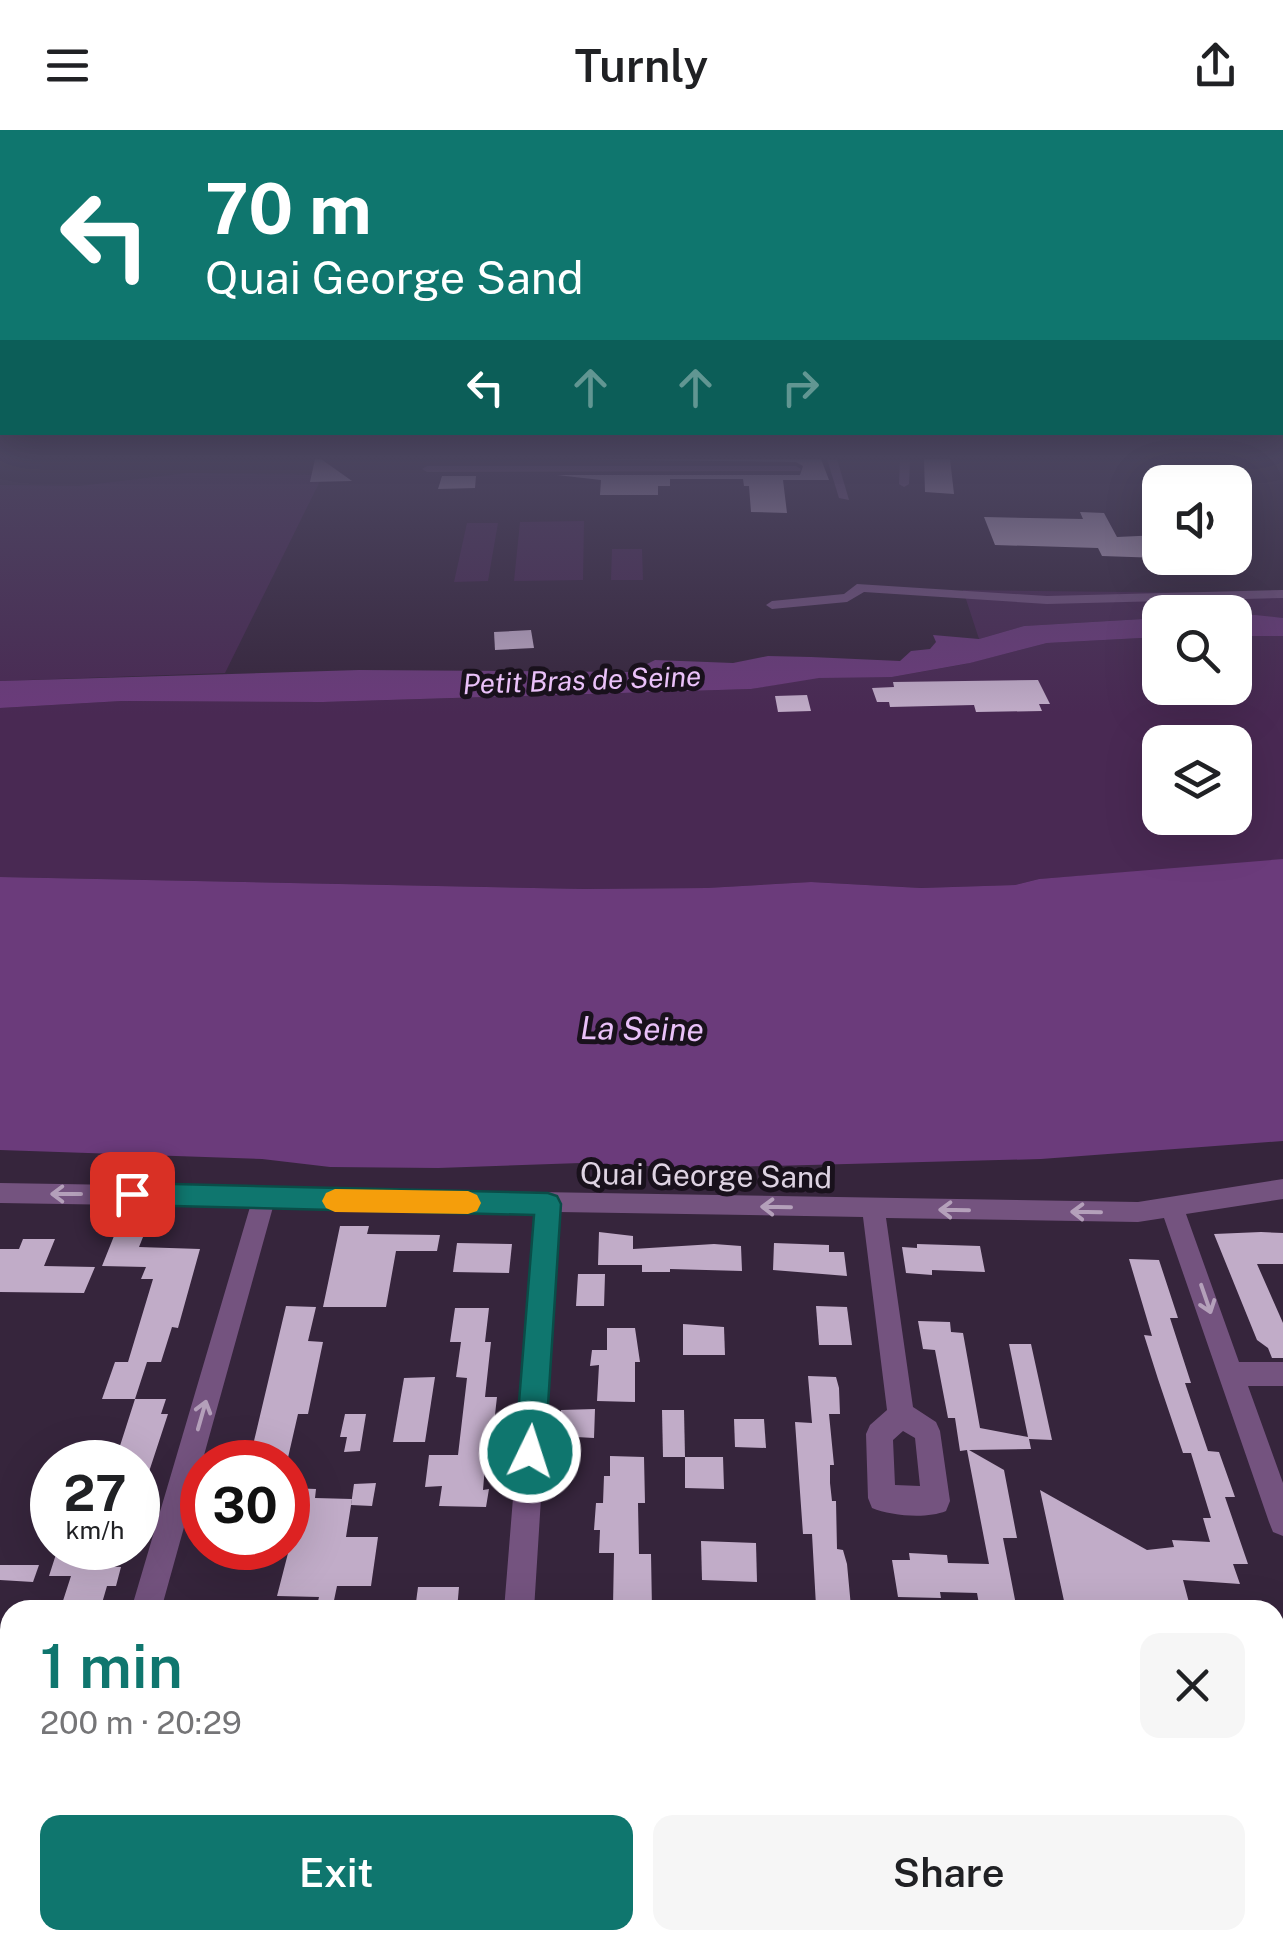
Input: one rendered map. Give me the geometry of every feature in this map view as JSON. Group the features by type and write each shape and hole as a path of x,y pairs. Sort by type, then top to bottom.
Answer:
{"street":[{"path":"772,606 847,598 858,593 857,588 1048,600 1283,594"},
{"name":"Quai George Sand","path":"0,1193 1138,1212 1283,1188"},
{"path":"149,1600 264,1199"},
{"path":"520,1600 548,1204"},
{"path":"1172,1208 1283,1522"},
{"path":"873,1209 901,1416"},
{"path":"1232,1374 1283,1374"}],"shaded area":[{"path":"0,544 289,544 225,673 0,681"},
{"path":"462,544 494,544 488,581 454,582"},
{"path":"518,544 584,544 583,580 514,581"},
{"path":"612,549 642,549 643,580 611,580"},
{"path":"963,590 1283,594 1283,618 1252,617 1252,595 1142,595 1142,619 1024,626 979,639"},
{"path":"1252,636 1283,636 1283,859 1039,879 1015,885 921,888 811,882 584,889 0,877 0,708 122,701 323,702 751,689 819,677 892,677 1047,643 1142,638 1142,705 1252,705"}],"water":[{"path":"1252,615 1283,618 1283,636 1252,636"},
{"name":"Petit Bras de Seine","path":"1142,619 1142,638 1047,643 970,663 892,677 819,678 751,689 323,702 122,701 0,708 0,681 359,670 631,672 655,660 733,663 768,656 900,661 911,651 930,649 936,642 933,635 979,639 1024,626"},
{"name":"La Seine","path":"1283,859 1283,1141 1041,1159 689,1168 581,1163 330,1167 262,1159 0,1150 0,877 584,889 811,882 921,888 1015,885 1039,879"}],"building":[{"path":"995,544 1142,544 1142,557 1102,556 1098,548"},
{"path":"531,630 534,648 495,650 494,632"},
{"path":"1038,680 1050,704 1039,704 1042,711 976,712 974,705 890,707 889,702 877,702 872,688 894,687 893,682"},
{"path":"807,695 811,711 778,712 775,696"},
{"path":"340,1226 369,1226 367,1234 440,1235 437,1251 396,1251 386,1307 323,1307"},
{"path":"116,1231 145,1232 139,1247 200,1249 178,1328 172,1327 161,1362 147,1362 135,1399 102,1399 115,1362 128,1362 153,1279 141,1279 146,1267 102,1266"},
{"path":"599,1232 633,1236 633,1249 741,1246 742,1271 642,1272 642,1265 598,1265"},
{"path":"1283,1233 1283,1264 1257,1264 1283,1323 1283,1358 1272,1358 1268,1348 1257,1340 1214,1234"},
{"path":"23,1239 55,1239 44,1266 95,1267 84,1293 0,1292 0,1249 19,1249"},
{"path":"457,1243 512,1244 509,1273 453,1272"},
{"path":"774,1243 829,1245 829,1252 844,1252 847,1276 773,1270"},
{"path":"917,1244 980,1246 985,1272 906,1273 902,1247 917,1248"},
{"path":"1129,1259 1159,1260 1178,1318 1170,1318 1191,1383 1185,1383 1208,1451 1219,1452 1235,1497 1225,1497 1248,1564 1233,1564 1240,1584 1183,1580 1188,1600 1064,1600 1040,1490 1147,1550 1174,1547 1172,1540 1210,1542 1203,1518 1211,1518 1191,1453 1183,1453 1144,1335 1152,1336"},
{"path":"578,1274 605,1274 604,1306 576,1306"},
{"path":"286,1306 316,1307 308,1341 323,1342 308,1414 298,1414 292,1440 254,1440"},
{"path":"816,1306 847,1307 852,1345 819,1345"},
{"path":"455,1308 489,1308 485,1342 491,1342 485,1397 497,1397 492,1441 488,1441 486,1454 486,1507 439,1506 442,1486 425,1487 429,1455 458,1455 467,1378 456,1377 461,1342 450,1342"},
{"path":"918,1321 950,1322 951,1332 963,1333 980,1428 1028,1437 1009,1344 1031,1344 1052,1440 1029,1439 1031,1449 969,1450 1004,1470 1017,1538 1003,1538 1015,1600 978,1600 977,1593 940,1592 941,1598 898,1597 892,1560 910,1560 909,1553 947,1555 948,1563 989,1564 967,1450 960,1451 955,1418 948,1418 935,1350 923,1349"},
{"path":"683,1324 724,1327 725,1355 683,1355"},
{"path":"607,1328 635,1328 640,1362 635,1362 635,1402 597,1401 599,1365 590,1366 592,1350 607,1350"},
{"path":"808,1376 836,1377 840,1414 829,1414 834,1465 830,1465 830,1483 832,1501 836,1501 837,1549 843,1550 847,1564 850,1600 816,1600 812,1534 803,1534 795,1422 812,1423"},
{"path":"435,1377 425,1442 393,1442 404,1378"},
{"path":"135,1399 166,1399 161,1414 168,1414 159,1440 122,1440"},
{"path":"595,1409 594,1438 576,1437 576,1448 559,1448 561,1410"},
{"path":"662,1410 684,1410 685,1457 663,1457"},
{"path":"345,1414 366,1414 360,1451 344,1452 347,1437 340,1437"},
{"path":"734,1419 764,1419 766,1448 735,1447"},
{"path":"610,1456 644,1457 645,1503 638,1503 639,1554 651,1554 652,1600 613,1600 614,1553 599,1553 600,1530 594,1530 596,1503 603,1503 604,1476 610,1476"},
{"path":"685,1457 723,1457 724,1489 685,1488"},
{"path":"376,1483 372,1506 351,1505 354,1484"},
{"path":"310,1489 316,1489 315,1498 352,1499 346,1537 378,1537 371,1586 337,1586 334,1600 277,1596 284,1570 310,1570"},
{"path":"701,1541 756,1543 757,1582 702,1580"},
{"path":"0,1565 30,1565 30,1570 37,1570 33,1582 0,1580"},
{"path":"51,1570 120,1570 116,1586 107,1586 103,1600 63,1600 71,1576 49,1576"},
{"path":"418,1587 459,1587 458,1600 416,1600"}],"slow traffic":[{"path":"335,1201 468,1203"}],"route":[{"path":"132,1194 548,1204 530,1452"}]}
